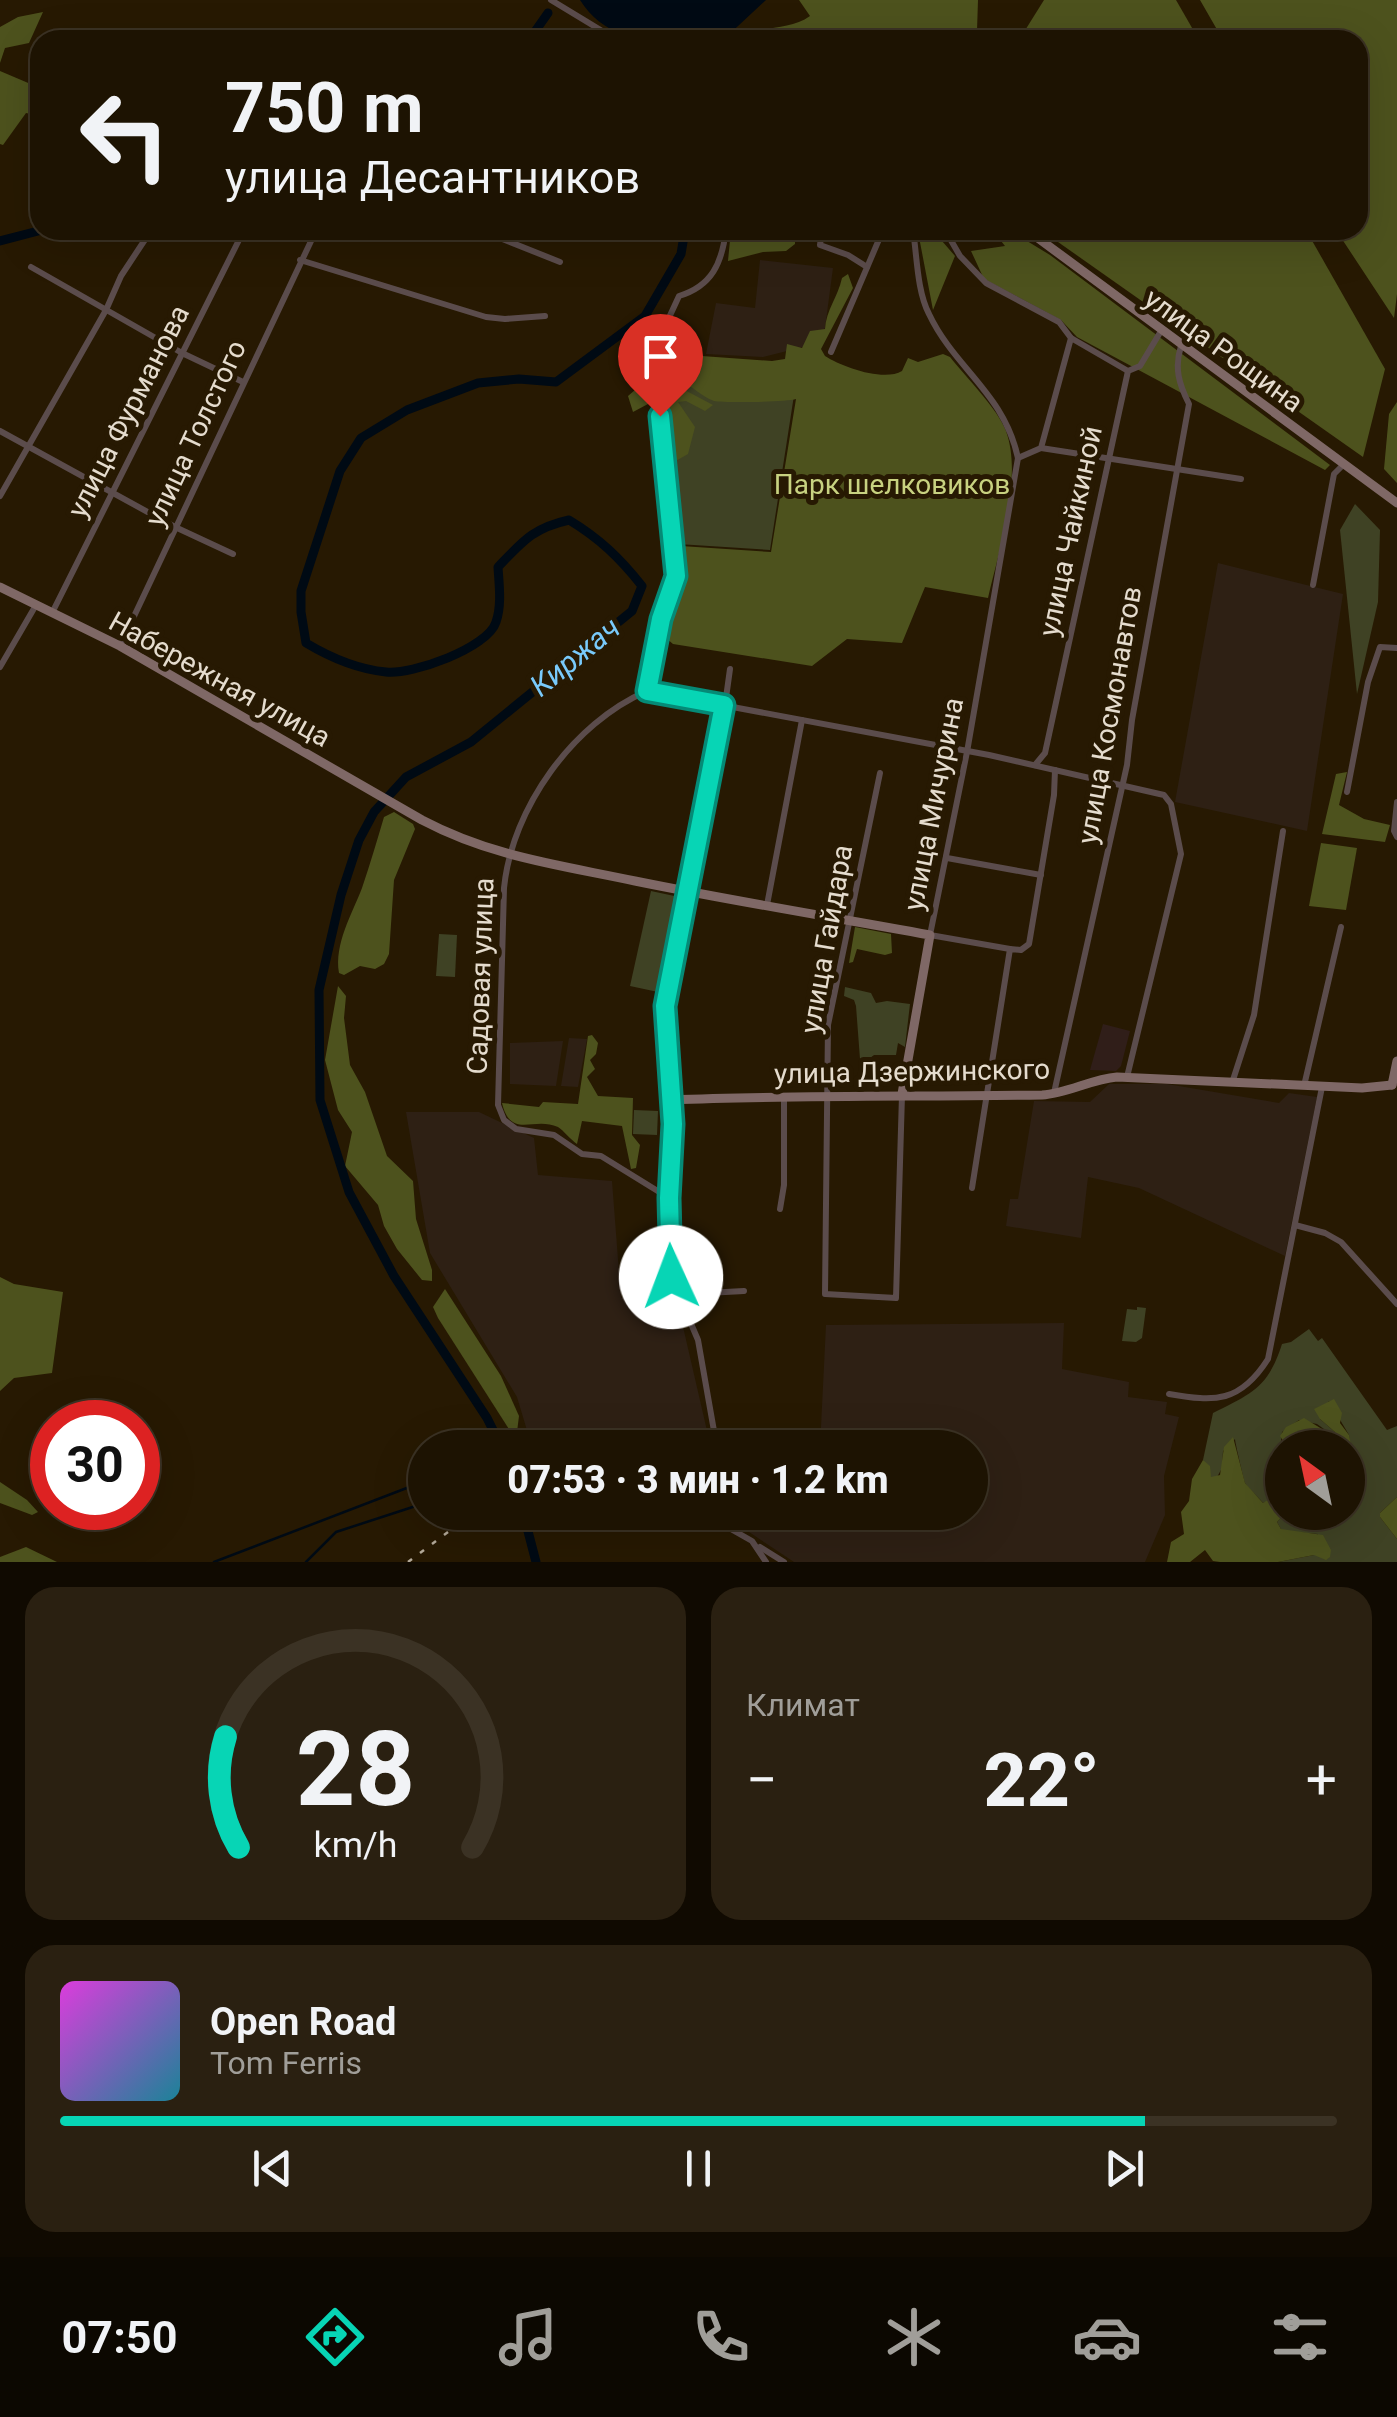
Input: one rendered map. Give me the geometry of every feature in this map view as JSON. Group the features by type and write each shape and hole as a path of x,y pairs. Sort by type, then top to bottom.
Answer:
{"street":[{"path":"551,0 600,30"},
{"path":"0,496 145,240"},
{"name":"улица Фурманова","path":"52,612 239,240"},
{"name":"улица Толстого","path":"120,646 311,240"},
{"path":"505,240 560,262"},
{"path":"725,240 722,259 701,289 679,296 658,356 676,576 661,619 647,691 1161,793 1171,804 1181,854 1127,1077"},
{"path":"821,240 820,245 867,267"},
{"path":"831,352 879,240"},
{"path":"915,240 927,311 942,337 1000,410 1012,430 1018,458 1041,448 1241,479"},
{"path":"951,240 960,256 986,283 1058,322 1071,338 1128,371"},
{"name":"улица Рощина","path":"1040,240 1397,503"},
{"path":"300,260 486,317 505,320 545,316"},
{"path":"31,267 182,353 243,382"},
{"name":"улица Чайкиной","path":"1035,765 1046,752 1128,371 1140,366 1161,331"},
{"path":"1041,448 1071,338"},
{"name":"улица Космонавтов","path":"1054,1093 1122,783 1189,404 1176,363 1180,346"},
{"path":"0,431 111,493 233,554"},
{"name":"улица Мичурина","path":"824,1294 896,1298 902,1094 1018,458"},
{"path":"1313,585 1334,474 1344,465"},
{"name":"Набережная улица","path":"0,587 120,646 463,840 508,856 930,935"},
{"path":"0,667 36,605"},
{"path":"1347,792 1368,682 1380,648 1397,648"},
{"path":"714,1430 704,1362 671,1277 672,1100 665,1006 730,669"},
{"name":"Садовая улица","path":"647,691 604,714 557,761 508,856 498,1105 504,1120 516,1129 554,1135 582,1154 601,1156 669,1198"},
{"path":"767,905 802,720"},
{"name":"улица Чайкиной","path":"972,1188 1010,949 1021,950 1028,944 1041,875 1052,770 1046,752"},
{"name":"улица Гайдара","path":"824,1294 828,1025 880,774"},
{"path":"1397,802 1397,837"},
{"path":"1232,1083 1254,1015 1283,831"},
{"path":"947,858 1041,875"},
{"path":"1304,1086 1340,927"},
{"path":"930,935 1010,949"},
{"path":"1394,1088 1397,1060"},
{"name":"улица Дзержинского","path":"672,1100 1054,1093 1096,1079 1127,1077 1394,1088"},
{"path":"1169,1394 1214,1400 1242,1388 1261,1371 1272,1347 1322,1086"},
{"path":"780,1208 784,1184 784,1096"},
{"path":"1295,1225 1341,1242 1397,1304"},
{"path":"681,1298 688,1294 744,1292"},
{"path":"731,1530 784,1562"},
{"path":"758,1546 766,1562"}],"shaded area":[{"path":"580,0 766,0 734,30 614,30 593,16"},
{"path":"760,260 833,268 825,328 807,346 763,357 706,354 716,303 755,308"},
{"path":"1218,563 1343,594 1307,831 1175,802"},
{"path":"1103,1024 1130,1031 1121,1066 1116,1071 1090,1070"},
{"path":"569,1038 587,1039 578,1087 561,1086"},
{"path":"563,1041 556,1086 510,1084 510,1043"},
{"path":"1109,1084 1167,1084 1279,1103 1289,1093 1317,1097 1285,1256 1139,1188 1088,1177 1081,1238 1006,1226 1010,1199 1018,1199 1034,1101 1090,1102"},
{"path":"406,1112 479,1112 534,1138 538,1175 612,1181 621,1298 669,1285 707,1430 527,1430 517,1397 430,1253"},
{"path":"1064,1323 1062,1369 1129,1382 1128,1397 1167,1402 1165,1414 1179,1417 1164,1476 1165,1515 1145,1562 794,1562 746,1530 988,1530 988,1430 821,1430 826,1325"}],"green space":[{"path":"799,0 978,0 977,30 764,30 810,16"},
{"path":"1044,0 1176,0 1193,30 1025,30"},
{"path":"1200,0 1397,0 1394,318 1343,240 1368,240 1368,30 1217,30"},
{"path":"43,12 35,30 30,30 29,43 5,48 0,63 0,27 18,17"},
{"path":"0,71 30,84 30,114 26,113 0,144"},
{"path":"730,240 795,240 786,251 728,261"},
{"path":"920,240 942,240 955,256 933,310"},
{"path":"1000,240 1025,240 1050,255 1330,465 1325,470 1077,337 1061,320 984,279 971,251 1005,246"},
{"path":"1055,240 1312,240 1385,369 1363,457"},
{"name":"Парк шелковиков","path":"848,274 853,288 821,349 825,356 842,365 885,375 902,371 908,358 918,362 943,354 981,393 1006,431 1011,450 1011,492 988,598 925,587 902,643 847,639 812,666 673,644 659,632 665,608 680,586 681,546 771,552 796,399 714,401 678,381 681,388 713,405 705,411 686,401 678,402 695,427 688,454 674,462 667,456 660,404 648,404 633,412 628,396 651,376 654,356 785,359 787,344 802,348 810,331 825,329 842,278"},
{"path":"679,357 799,363 770,550 678,544 665,466"},
{"path":"1397,402 1397,483 1384,469 1389,414"},
{"path":"1355,504 1380,530 1378,602 1357,694 1340,530"},
{"path":"1347,772 1339,805 1364,819 1390,825 1385,842 1322,834 1336,774"},
{"path":"394,812 415,829 394,880 389,954 384,964 375,969 360,966 344,975 339,973 338,962 341,940 384,817"},
{"path":"1321,843 1357,848 1346,910 1309,906"},
{"path":"651,891 679,897 658,992 630,986"},
{"path":"855,927 891,934 892,953 857,949 849,963"},
{"path":"439,934 457,935 455,977 436,976"},
{"path":"338,986 346,996 344,1018 350,1065 365,1092 387,1156 413,1181 416,1219 432,1281 422,1280 397,1249 378,1205 345,1166 352,1132 338,1110 325,1060"},
{"path":"845,987 871,993 876,1003 910,1004 905,1047 898,1043 896,1055 860,1059 856,1006 854,1000 844,996"},
{"path":"592,1035 598,1043 590,1060 595,1069 587,1077 598,1096 633,1098 632,1135 640,1145 636,1168 631,1169 622,1126 582,1121 577,1144 558,1127 511,1121 502,1103 539,1107 543,1102 578,1104 588,1036"},
{"path":"634,1110 658,1111 657,1135 633,1134"},
{"path":"0,1277 14,1284 63,1292 52,1373 14,1378 0,1391"},
{"path":"445,1289 501,1376 519,1416 517,1430 509,1430 433,1307"},
{"path":"1146,1308 1142,1338 1136,1342 1122,1341 1127,1309"},
{"path":"1309,1329 1318,1341 1322,1338 1387,1430 1397,1426 1397,1497 1380,1517 1397,1539 1397,1562 1278,1562 1314,1555 1318,1534 1281,1530 1365,1530 1365,1430 1346,1430 1329,1401 1320,1419 1333,1430 1299,1420 1285,1430 1265,1430 1265,1502 1247,1486 1235,1439 1223,1451 1222,1468 1216,1479 1211,1477 1203,1460 1213,1413 1257,1388 1271,1371 1282,1344"},
{"path":"1334,1399 1345,1430 1333,1430 1314,1409"},
{"path":"1304,1418 1324,1430 1284,1430 1286,1427"},
{"path":"1233,1437 1245,1483 1265,1502 1265,1530 1323,1535 1331,1550 1330,1557 1220,1562 1213,1561 1205,1550 1190,1562 1167,1562 1171,1542 1184,1534 1181,1512 1189,1501 1192,1479 1203,1460 1210,1466 1211,1477 1220,1475 1224,1447"},
{"path":"0,1482 27,1500 30,1514 0,1503"},
{"path":"1397,1497 1397,1539 1380,1513"},
{"path":"26,1547 57,1562 0,1562 0,1557"}],"waterway":[{"path":"536,30 548,13"},
{"name":"Киржач","path":"0,241 30,233"},
{"name":"Киржач","path":"493,1430 394,1276 349,1192 320,1100 319,990 341,895 359,840 374,812 406,777 471,742 632,611 642,586 590,534 569,520 557,523 529,537 498,567 499,609 490,632 448,658 398,672 344,662 306,643 301,591 340,471 361,438 407,410 478,383 519,379 556,382 645,316 681,254 683,240"},
{"path":"214,1562 408,1488"},
{"path":"306,1562 336,1532 408,1509"},
{"name":"Киржач","path":"528,1530 536,1562"}],"railway":[{"path":"408,1562 451,1530"}],"route":[{"path":"660,416 677,557 674,588 661,619 647,691 724,705 665,1006 673,1124 669,1198 671,1277"}]}
